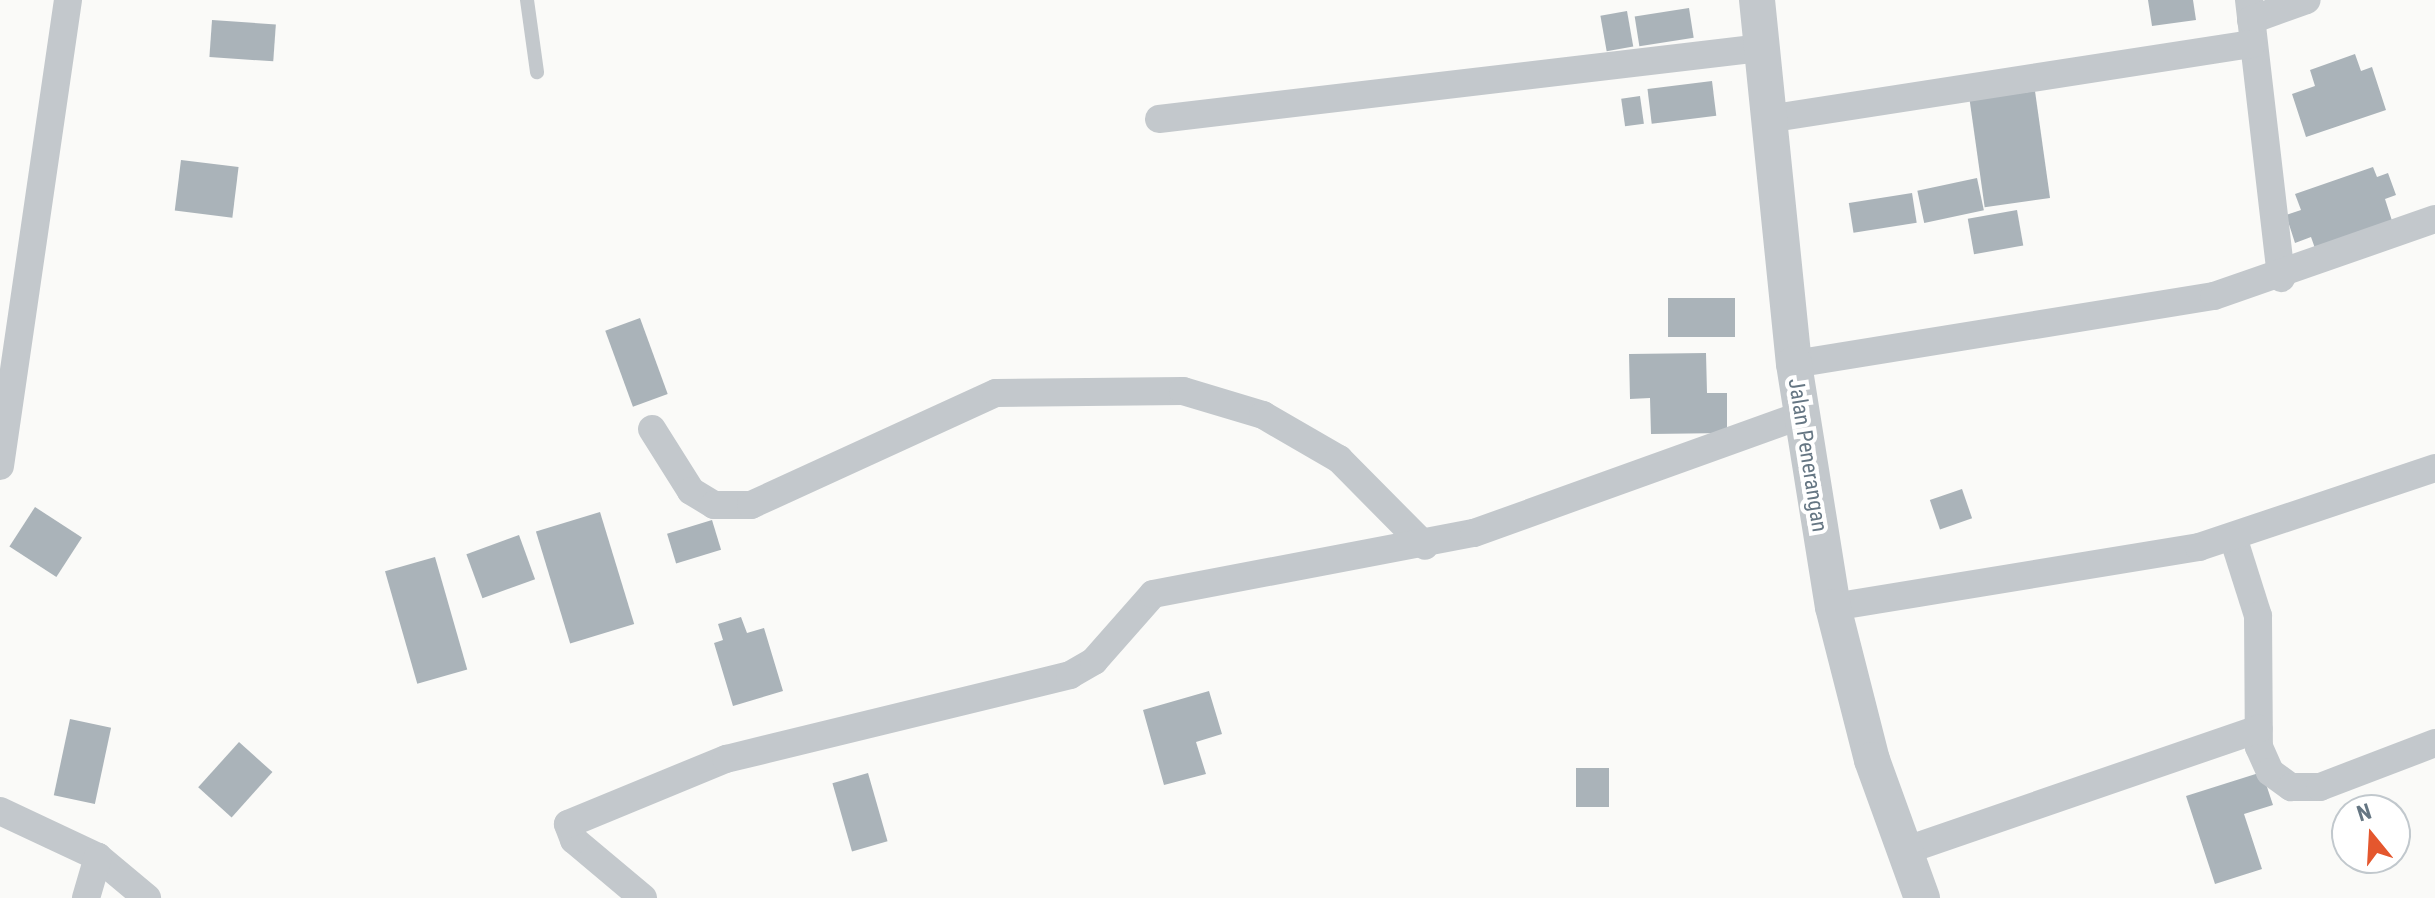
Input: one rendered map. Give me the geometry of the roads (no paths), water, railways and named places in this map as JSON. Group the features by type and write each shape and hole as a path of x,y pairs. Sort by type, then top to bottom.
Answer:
{"street":[{"path":"0,466 68,0"},
{"name":"Jalan Penerangan","path":"1757,0 1794,364 1833,607 1858,715 1922,898"},
{"path":"1767,119 2250,21 2307,0"},
{"path":"2250,21 2281,278"},
{"path":"1159,119 1762,48"},
{"path":"1794,364 2152,308 2281,278 2435,219"},
{"path":"652,429 691,491 714,505 751,505 996,393 1183,391 1263,415 1339,459 1425,546"},
{"path":"643,898 574,840 568,824 726,759 1070,675 1094,661 1153,594 1425,546 1618,487 1801,415"},
{"path":"1833,607 2233,537 2435,468"},
{"path":"2233,537 2258,616 2259,729 2270,772 2306,789 2435,743"},
{"path":"1904,851 2259,729"},
{"path":"0,811 98,857 147,898"},
{"path":"86,898 98,857"}],"lane":[{"path":"527,0 537,72"}]}
